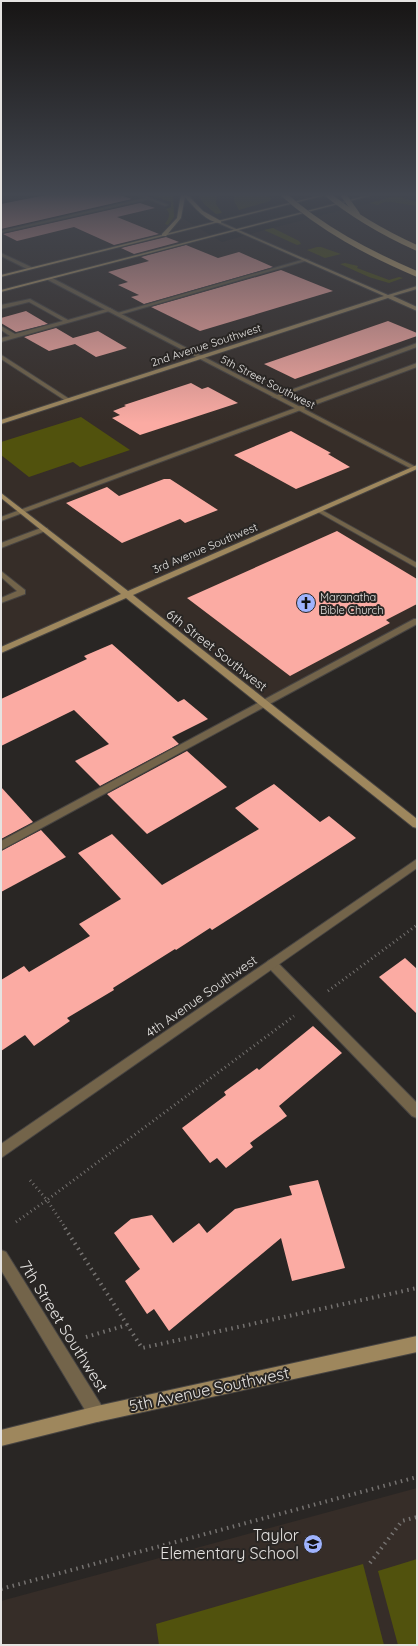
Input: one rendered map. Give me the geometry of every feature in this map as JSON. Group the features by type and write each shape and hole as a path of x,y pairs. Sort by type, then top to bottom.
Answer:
{"highway":[{"path":"408,270 417,274"}],"main road":[{"path":"1,276 23,270"},
{"path":"1,291 85,270"},
{"path":"328,270 417,309"},
{"path":"43,274 50,279"},
{"name":"2nd Avenue Southwest","path":"1,422 417,287"},
{"name":"3rd Avenue Southwest","path":"1,650 416,468"},
{"name":"6th Street Southwest","path":"1,496 417,824"},
{"name":"5th Avenue Southwest","path":"1,1438 97,1414 417,1344"}],"street":[{"path":"117,314 272,270"},
{"name":"5th Street Southwest","path":"50,279 275,397 416,468"},
{"path":"1,307 30,300 68,322"},
{"path":"1,340 110,310"},
{"path":"1,328 14,336"},
{"path":"275,397 417,345"},
{"path":"1,357 68,400"},
{"path":"1,519 417,365"},
{"path":"320,511 417,566"},
{"path":"1,546 44,530"},
{"path":"1,573 22,592 1,601"},
{"path":"1,846 417,621"},
{"name":"4th Avenue Southwest","path":"1,1152 417,863"},
{"path":"272,964 417,1112"},
{"name":"7th Street Southwest","path":"1,1257 97,1414"}],"path":[{"path":"16,1222 417,925"},
{"path":"30,1179 47,1200 142,1348 417,1288"},
{"path":"86,1337 127,1326"},
{"path":"1,1589 417,1477"},
{"path":"370,1563 402,1521 417,1517"}],"shaded area":[{"path":"1,270 417,270 417,621 264,703 126,595 1,650"},
{"path":"353,270 362,270 389,280 399,277 403,278 389,283 369,277"},
{"path":"81,417 130,450 80,467 73,462 29,477 1,455 1,442"},
{"name":"Taylor Elementary School","path":"417,1488 417,1645 1,1645 1,1601"},
{"path":"417,1559 417,1645 398,1645 378,1571"},
{"path":"363,1564 384,1645 159,1645 156,1624"}],"building":[{"path":"116,270 263,270 144,304 131,297 139,295 118,285 128,282 108,272"},
{"path":"281,270 333,291 200,331 151,307"},
{"path":"26,311 48,324 16,332 1,323 1,318"},
{"path":"388,321 417,333 417,336 295,379 264,364"},
{"path":"56,328 73,338 98,331 127,348 96,357 75,344 49,351 24,337"},
{"path":"191,383 202,389 208,387 238,403 140,435 112,418 120,415 113,411 126,406 124,405"},
{"path":"291,431 331,453 328,454 350,467 296,489 234,455"},
{"path":"164,479 170,479 218,510 185,523 180,519 122,543 66,503 107,487 119,496"},
{"name":"Maranatha Bible Church","path":"337,531 417,579 417,604 386,620 390,623 290,676 187,598"},
{"path":"112,644 178,702 184,699 208,719 172,737 179,744 100,786 75,761 109,744 74,710 1,746 1,699 87,659 84,656"},
{"path":"187,751 227,787 147,834 107,794"},
{"path":"274,784 320,822 329,816 356,838 212,930 210,928 113,988 114,990 67,1018 70,1021 34,1046 25,1035 1,1051 1,980 24,966 29,972 90,936 79,924 121,899 78,853 112,834 162,885 259,829 235,808"},
{"path":"1,787 33,822 1,839"},
{"path":"41,830 66,857 1,892 1,851"},
{"path":"405,958 417,969 417,1014 379,977"},
{"path":"313,1026 342,1053 279,1106 287,1116 250,1143 253,1147 226,1168 217,1158 210,1163 182,1128 226,1095 224,1092 257,1068 259,1070"},
{"path":"318,1180 345,1268 292,1281 281,1238 169,1331 154,1309 147,1314 125,1281 140,1269 114,1233 131,1219 152,1215 173,1243 199,1223 207,1233 235,1209 292,1195 289,1186"}],"place":[{"name":"Maranatha Bible Church","path":"306,603"},
{"name":"Taylor Elementary School","path":"313,1544"}]}
